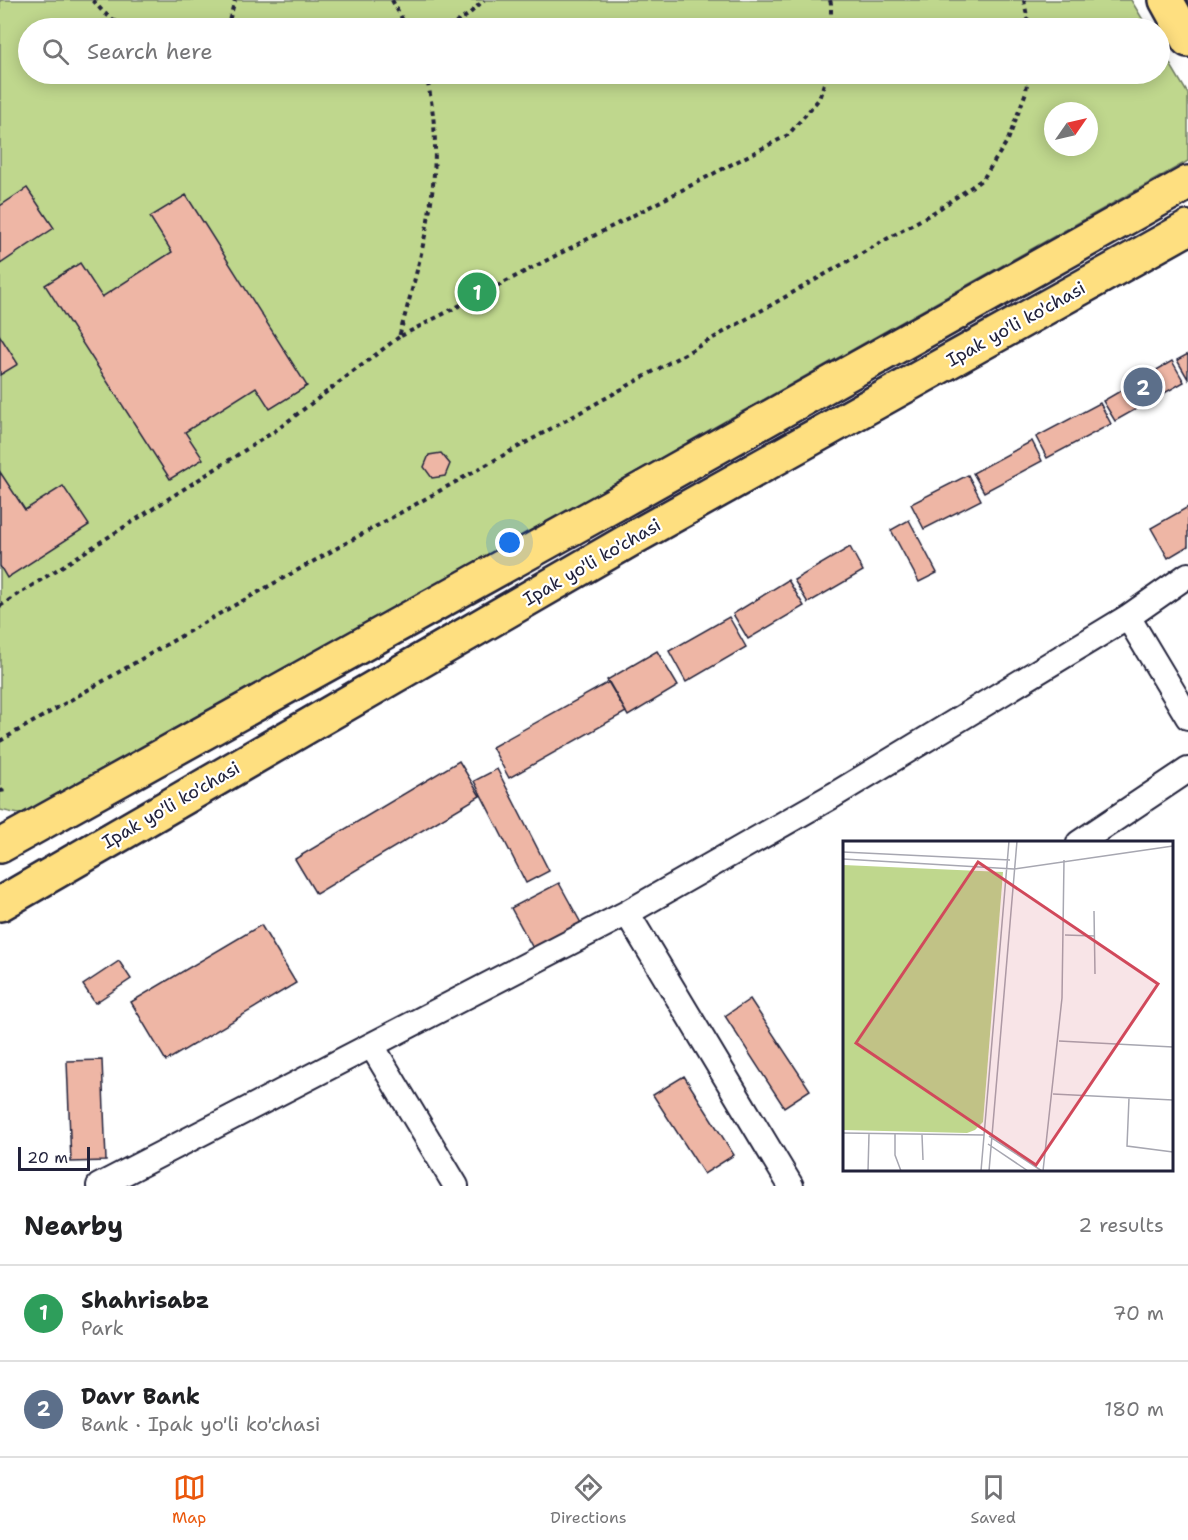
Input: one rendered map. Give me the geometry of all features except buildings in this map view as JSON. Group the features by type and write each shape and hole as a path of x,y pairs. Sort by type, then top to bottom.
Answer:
{"main road":[{"path":"1166,0 1188,40"},
{"path":"0,846 1188,183"},
{"name":"Ipak yo'li ko'chasi","path":"0,904 633,538 1188,228"}],"street":[{"path":"99,1186 627,913 834,795 1128,617 1188,575"},
{"path":"1128,617 1188,717"},
{"path":"1082,841 1188,770"},
{"path":"627,913 791,1186"},
{"path":"372,1046 456,1186"}],"path":[{"path":"93,0 111,18"},
{"path":"230,18 235,0"},
{"path":"392,0 402,18"},
{"path":"463,18 484,0"},
{"path":"830,0 831,18"},
{"path":"1024,0 1027,18"},
{"path":"399,338 423,247 432,195 435,146 428,84"},
{"path":"0,606 275,430 399,338 788,135 819,99 824,84"},
{"path":"0,741 219,614 936,211 983,179 1008,140 1027,84"},
{"path":"0,791 6,790"}],"green space":[{"path":"0,0 1131,0 1142,18 18,18 18,84 1170,84 1170,64 1188,94 1188,161 28,816 0,810"}],"place":[{"name":"Shahrisabz","path":"477,292"},
{"name":"Davr Bank","path":"1143,387"}]}
